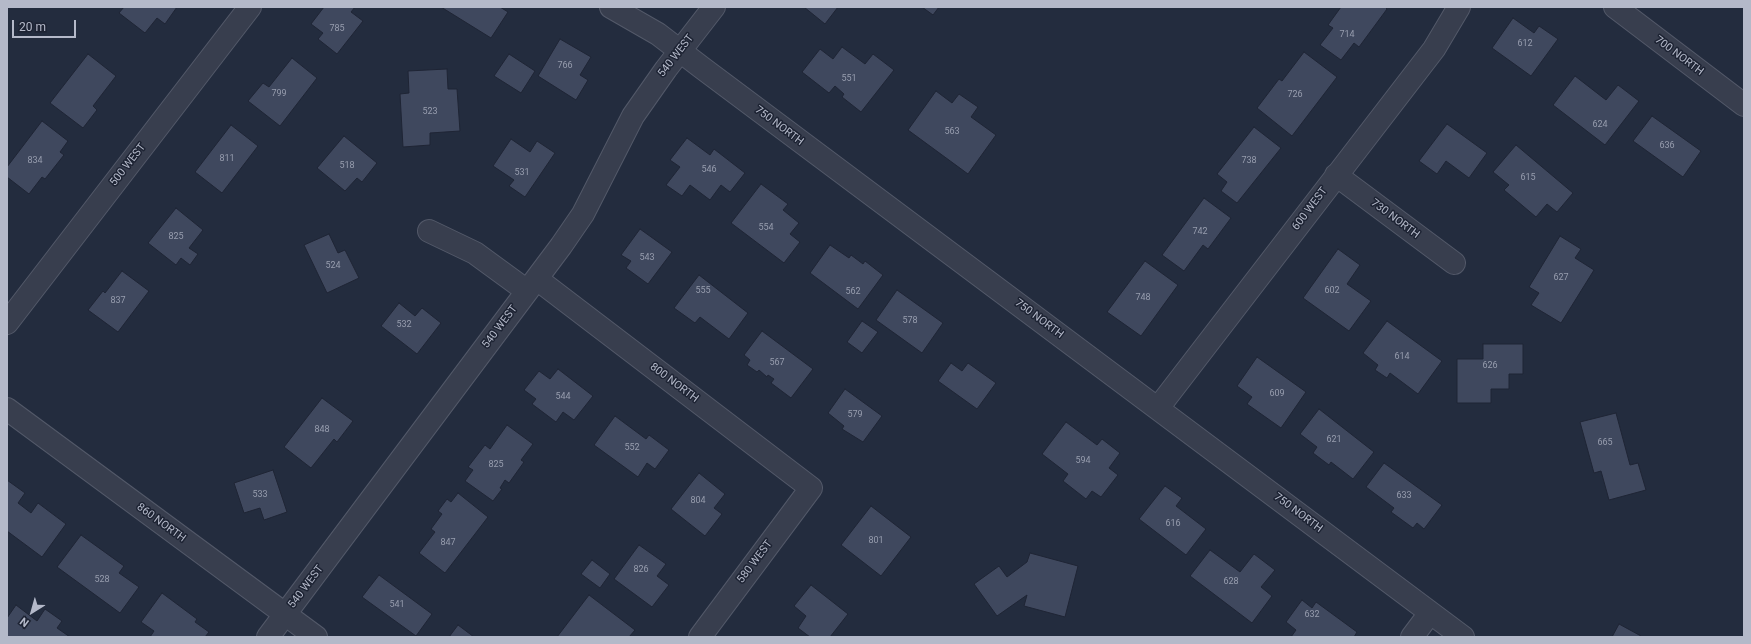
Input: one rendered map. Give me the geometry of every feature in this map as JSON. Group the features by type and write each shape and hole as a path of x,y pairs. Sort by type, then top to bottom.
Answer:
{"street":[{"name":"500 WEST","path":"7,323 250,7"},
{"name":"750 NORTH","path":"611,7 658,34 680,50 1463,637"},
{"name":"540 WEST","path":"268,637 532,285 583,214 634,116 680,50 714,7"},
{"name":"600 WEST","path":"1158,408 1434,49 1459,7"},
{"name":"700 NORTH","path":"1615,7 1744,105"},
{"name":"730 NORTH","path":"1336,175 1454,263"},
{"name":"800 NORTH","path":"429,231 475,253 532,285 811,488"},
{"name":"860 NORTH","path":"7,410 316,637"},
{"name":"580 WEST","path":"700,637 811,488"},
{"path":"1412,637 1430,613"}],"building":[{"path":"124,7 177,7 165,24 157,18 145,33 119,13"},
{"path":"324,7 355,7 351,12 363,21 337,54 318,39 323,33 311,24"},
{"path":"441,7 500,7 508,12 491,38"},
{"path":"804,7 838,7 825,24"},
{"path":"922,7 939,7 933,15"},
{"path":"1341,7 1385,7 1387,9 1359,47 1354,43 1341,60 1320,45 1333,28 1328,25"},
{"path":"1513,18 1534,33 1539,26 1558,39 1531,76 1492,48"},
{"path":"560,39 591,57 580,75 588,80 576,100 538,76"},
{"path":"842,47 865,64 873,54 894,70 861,112 842,97 844,94 835,86 829,93 802,72 820,49 833,59"},
{"path":"1304,52 1337,77 1292,136 1257,108 1279,79 1282,81"},
{"path":"88,54 116,76 93,106 97,110 83,128 50,103"},
{"path":"509,54 535,71 521,93 494,76"},
{"path":"292,58 317,78 280,126 248,101 263,83 269,87"},
{"path":"447,69 448,89 457,89 460,131 430,133 430,145 403,147 400,94 409,93 408,71"},
{"path":"1575,76 1606,100 1618,85 1639,101 1605,145 1553,105"},
{"path":"936,91 952,103 959,94 978,107 971,117 996,135 968,174 908,130"},
{"path":"1652,116 1701,151 1683,177 1633,141"},
{"path":"42,121 68,141 60,152 64,155 45,179 42,177 29,194 7,177 7,167"},
{"path":"1447,124 1487,153 1469,178 1446,161 1437,174 1419,161"},
{"path":"231,125 258,146 222,193 195,172"},
{"path":"1254,127 1281,148 1237,203 1221,191 1227,182 1217,174"},
{"path":"344,136 377,163 362,182 357,178 345,191 317,168"},
{"path":"687,138 710,155 714,149 745,173 730,192 721,185 710,200 690,185 682,196 666,185 680,167 670,160"},
{"path":"511,139 530,152 537,141 555,153 525,197 509,186 514,180 493,166"},
{"path":"1516,145 1573,193 1557,212 1547,204 1536,217 1504,190 1509,185 1493,172"},
{"path":"761,184 788,204 783,210 799,223 790,234 800,242 784,263 731,223"},
{"path":"1204,198 1231,218 1208,249 1203,245 1184,271 1162,255"},
{"path":"176,208 203,230 189,248 198,254 190,265 181,258 176,265 148,243"},
{"path":"640,229 672,252 648,284 626,268 631,261 621,255"},
{"path":"329,234 338,253 345,250 359,278 327,293 304,245"},
{"path":"1560,236 1581,249 1575,258 1594,270 1561,323 1531,305 1539,293 1529,287"},
{"path":"830,245 849,258 851,255 863,264 865,261 883,275 858,309 810,273"},
{"path":"1338,249 1360,265 1347,284 1371,301 1349,331 1303,298"},
{"path":"1145,261 1178,285 1141,336 1107,312"},
{"path":"122,271 149,291 118,332 88,310 103,291 105,293"},
{"path":"699,275 748,313 729,339 700,317 695,323 674,308"},
{"path":"897,290 943,323 922,353 876,320"},
{"path":"399,303 415,316 422,308 441,323 417,354 381,326"},
{"path":"862,321 878,332 862,353 847,342"},
{"path":"1387,321 1442,361 1418,394 1390,373 1387,378 1375,370 1378,365 1363,353"},
{"path":"762,331 813,369 791,398 771,383 774,379 768,375 767,377 759,370 757,372 747,365 750,360 744,355"},
{"path":"1483,344 1523,344 1523,374 1509,374 1509,389 1491,389 1491,403 1457,403 1457,359 1483,359"},
{"path":"1257,357 1306,392 1281,428 1247,404 1252,397 1237,386"},
{"path":"951,363 962,371 968,363 996,383 977,409 938,381"},
{"path":"558,369 593,396 574,420 563,412 556,422 532,404 536,399 524,390 539,371 550,379"},
{"path":"845,389 882,416 863,442 842,429 844,426 828,413"},
{"path":"322,398 353,421 337,442 334,439 311,468 284,447"},
{"path":"1319,409 1374,452 1353,479 1331,462 1329,465 1313,453 1317,447 1300,434"},
{"path":"1616,413 1630,465 1638,463 1646,490 1609,500 1601,471 1594,473 1580,422"},
{"path":"615,416 646,439 649,435 669,450 655,469 647,463 638,477 594,445"},
{"path":"1066,422 1097,445 1102,439 1120,453 1109,468 1118,475 1101,497 1092,491 1086,499 1063,481 1068,474 1042,454"},
{"path":"507,425 533,444 521,460 524,462 509,483 505,480 500,488 502,489 493,501 465,481 473,470 468,467 485,445 490,449"},
{"path":"1384,463 1442,505 1424,529 1417,523 1413,528 1391,512 1394,508 1366,487"},
{"path":"273,470 287,512 264,520 260,508 244,513 234,483"},
{"path":"699,473 725,494 714,508 722,514 705,536 671,509"},
{"path":"7,480 25,493 18,503 31,513 38,503 66,524 42,557 7,531"},
{"path":"1165,486 1182,498 1176,506 1206,529 1186,555 1139,519"},
{"path":"458,493 488,517 445,573 419,553 435,532 431,529 442,514 438,511 447,499 451,502"},
{"path":"871,506 911,537 881,576 841,545"},
{"path":"81,535 124,566 119,573 139,587 120,613 57,567"},
{"path":"639,545 666,564 657,576 669,585 652,607 614,579"},
{"path":"1210,550 1240,572 1254,554 1275,570 1261,587 1272,596 1252,623 1190,576"},
{"path":"1030,553 1078,566 1065,617 1024,606 1027,595 997,616 974,584 999,566 1007,577 1027,562"},
{"path":"592,560 610,574 600,588 581,574"},
{"path":"379,575 432,614 416,636 362,597"},
{"path":"811,585 848,614 830,637 810,637 798,628 806,616 794,606"},
{"path":"162,593 197,619 195,622 209,632 205,637 150,637 154,631 141,622"},
{"path":"589,595 635,630 629,637 557,637"},
{"path":"1302,600 1312,608 1316,602 1357,632 1354,637 1291,637 1296,630 1286,622"},
{"path":"16,605 37,621 45,609 62,621 57,628 70,637 7,637 7,618"},
{"path":"1619,624 1641,636 1641,637 1612,637"},
{"path":"458,625 474,637 449,637"}]}
